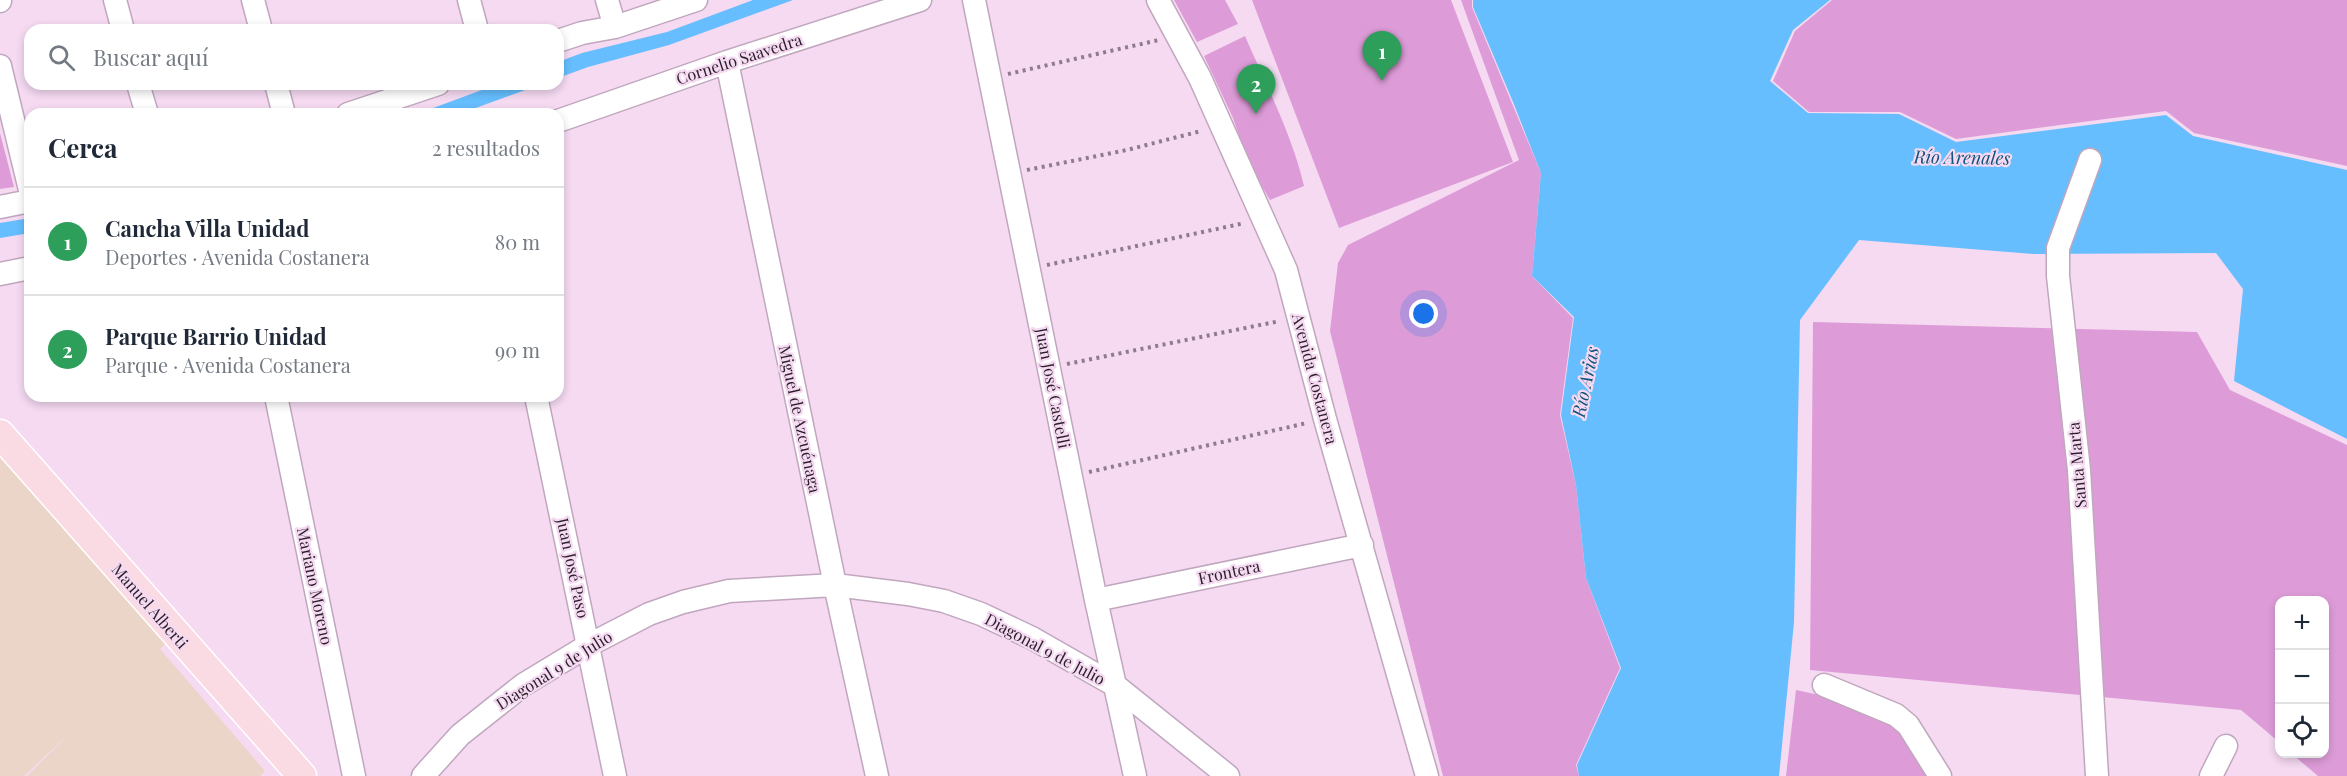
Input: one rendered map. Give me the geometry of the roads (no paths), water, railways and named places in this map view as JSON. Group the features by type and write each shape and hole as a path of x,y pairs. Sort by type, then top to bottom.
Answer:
{"main road":[{"name":"Manuel Alberti","path":"0,434 302,776"}],"street":[{"path":"115,0 121,24"},
{"path":"253,0 259,24"},
{"path":"469,0 475,24"},
{"path":"607,0 615,27"},
{"path":"564,39 615,27 696,0"},
{"name":"Cornelio Saavedra","path":"564,120 727,62 920,0"},
{"name":"Juan José Castelli","path":"974,0 1096,600 1135,776"},
{"name":"Avenida Costanera","path":"1158,0 1200,78 1286,270 1325,419 1427,776"},
{"name":"Miguel de Azcuénaga","path":"727,62 835,585 877,776"},
{"path":"0,66 24,165"},
{"path":"140,90 145,108"},
{"path":"278,90 282,108"},
{"path":"366,108 420,90"},
{"name":"Santa Marta","path":"2090,160 2058,248 2058,276 2079,470 2097,776"},
{"path":"0,207 24,202"},
{"path":"0,274 24,269"},
{"name":"Mariano Moreno","path":"277,402 354,776"},
{"name":"Juan José Paso","path":"537,402 615,776"},
{"name":"Frontera","path":"1096,600 1362,545"},
{"name":"Diagonal 9 de Julio","path":"423,776 460,735 524,685 589,645 649,614 683,602 729,591 835,585 908,594 944,602 981,614 1032,638 1116,686 1228,776"},
{"path":"1824,684 1896,715 1908,725 1940,776"},
{"path":"2211,776 2226,746"}],"water":[{"path":"753,0 793,0 669,45 564,76 564,60 582,53 667,32"},
{"path":"1473,0 1830,0 1793,30 1770,81 1808,113 1899,114 1956,142 2166,115 2193,136 2347,170 2347,439 2234,381 2243,289 2216,253 2033,254 1859,240 1800,320 1794,622 1779,776 1579,776 1577,765 1621,668 1586,578 1576,485 1561,415 1574,317 1532,276 1541,173 1473,7"},
{"path":"482,90 525,90 476,108 433,108"},
{"path":"24,219 24,234 0,238 0,223"}],"place":[{"name":"Cancha Villa Unidad","path":"1382,81"},
{"name":"Parque Barrio Unidad","path":"1256,114"}],"water label":[{"name":"Río Arenales","path":"1962,158"},
{"name":"Río Arias","path":"1586,382"}]}
